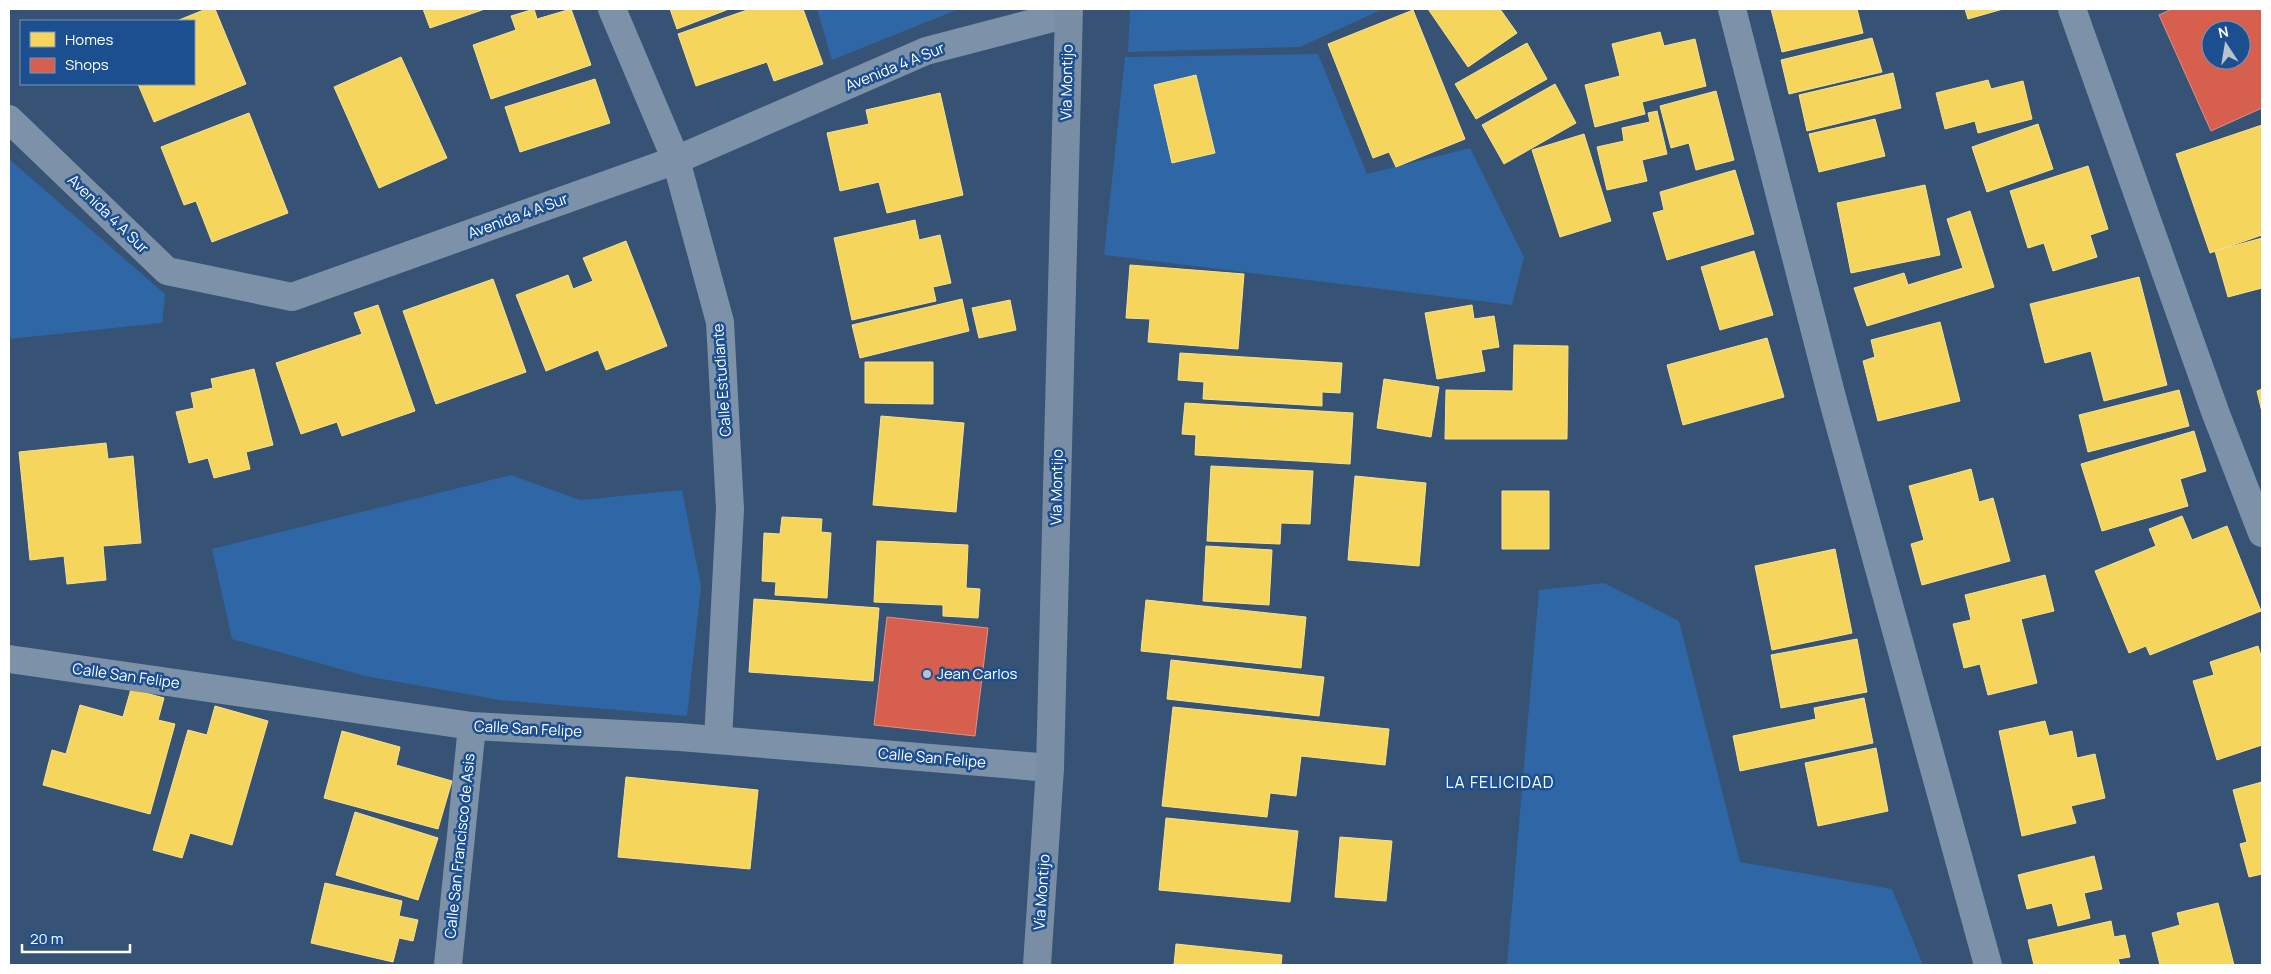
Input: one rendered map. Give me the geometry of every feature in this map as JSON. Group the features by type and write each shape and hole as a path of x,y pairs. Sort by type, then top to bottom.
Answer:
{"main road":[{"name":"Vía Montijo","path":"1037,965 1050,768 1069,12"}],"street":[{"name":"Calle Estudiante","path":"612,9 676,160 720,322 730,509 718,740"},
{"path":"1732,9 1833,401 1988,965"},
{"path":"2072,9 2216,414 2262,533"},
{"name":"Avenida 4 A Sur","path":"9,119 167,271 292,297 676,160 926,52 1069,12"},
{"name":"Calle San Felipe","path":"9,659 472,726 718,740 1050,768"},
{"name":"Calle San Francisco de Asis","path":"448,965 472,726"}],"shaded area":[{"path":"817,9 959,9 832,60"},
{"path":"1130,9 1383,9 1300,47 1128,52"},
{"path":"1318,54 1367,174 1470,148 1524,257 1512,305 1104,255 1125,57"},
{"path":"9,159 165,294 162,323 9,339"},
{"path":"511,475 580,500 682,490 701,586 687,716 500,700 365,676 232,639 212,549"},
{"path":"1604,583 1679,621 1740,862 1892,889 1923,965 1507,965 1539,590"}],"building: Homes":[{"path":"206,9 215,9 246,84 154,122 138,85 195,85 195,20 179,20"},
{"path":"423,9 485,9 430,28"},
{"path":"534,9 537,19 571,9 591,65 491,99 473,45 516,30 511,16"},
{"path":"670,9 729,9 677,29"},
{"path":"750,9 803,9 823,64 774,81 767,62 696,86 678,34"},
{"path":"1428,9 1500,9 1517,33 1468,67"},
{"path":"1771,9 1857,9 1863,33 1782,52"},
{"path":"1965,9 2003,9 1968,19"},
{"path":"1413,10 1465,139 1396,167 1389,152 1373,158 1328,44"},
{"path":"1660,32 1664,46 1695,39 1706,86 1642,102 1645,114 1595,127 1585,85 1620,76 1612,44"},
{"path":"1872,38 1882,72 1789,94 1781,60"},
{"path":"1527,43 1547,79 1476,119 1455,84"},
{"path":"401,57 447,158 379,188 334,87"},
{"path":"1893,73 1901,108 1807,131 1799,95"},
{"path":"1196,75 1215,153 1172,163 1154,85"},
{"path":"595,79 610,123 520,152 505,107"},
{"path":"1988,80 1991,89 2023,81 2032,119 1978,133 1975,121 1945,129 1936,93"},
{"path":"1555,84 1576,123 1504,164 1482,125"},
{"path":"1716,91 1734,160 1696,170 1689,143 1671,148 1660,106"},
{"path":"940,93 963,195 887,213 879,182 840,191 827,133 869,124 866,110"},
{"path":"1657,111 1667,154 1642,160 1647,181 1607,190 1597,147 1624,141 1622,128 1650,122 1648,113"},
{"path":"249,113 288,213 212,242 196,201 184,205 161,147"},
{"path":"1875,119 1885,156 1819,172 1809,134"},
{"path":"2038,124 2053,169 1987,192 1972,147"},
{"path":"2262,125 2262,235 2210,253 2176,154"},
{"path":"1584,134 1611,221 1560,237 1532,150"},
{"path":"2088,166 2108,229 2090,235 2097,257 2053,271 2044,243 2028,248 2010,191"},
{"path":"1735,170 1754,234 1667,260 1653,213 1664,210 1660,192"},
{"path":"1925,185 1940,255 1851,273 1837,203"},
{"path":"1970,211 1994,287 1867,326 1854,288 1904,273 1908,285 1963,268 1947,219"},
{"path":"915,220 919,240 940,235 951,283 933,287 936,301 852,320 834,238"},
{"path":"2262,238 2262,288 2228,297 2215,251"},
{"path":"626,241 667,346 606,370 598,350 546,371 516,295 568,275 573,289 593,281 583,258"},
{"path":"1754,251 1773,315 1720,330 1701,267"},
{"path":"1130,265 1244,274 1238,349 1148,342 1150,319 1126,318"},
{"path":"2139,277 2167,385 2104,401 2091,351 2045,363 2030,304"},
{"path":"493,279 526,372 436,404 403,311"},
{"path":"962,299 969,331 860,358 852,325"},
{"path":"1010,300 1016,330 979,338 972,308"},
{"path":"378,305 415,411 342,436 337,422 301,434 276,363 362,334 354,313"},
{"path":"1472,305 1474,319 1494,316 1499,347 1481,350 1485,371 1437,379 1425,313"},
{"path":"1940,322 1960,401 1878,421 1863,361 1875,357 1871,340"},
{"path":"1767,338 1784,397 1683,425 1667,365"},
{"path":"1514,345 1568,346 1567,439 1445,439 1446,390 1513,391"},
{"path":"1180,353 1342,363 1340,393 1322,392 1322,406 1203,399 1204,382 1178,380"},
{"path":"865,362 933,362 933,404 865,403"},
{"path":"254,369 273,445 246,452 250,469 214,478 208,458 189,463 176,412 194,408 191,393 213,388 211,379"},
{"path":"1384,379 1439,387 1431,437 1377,428"},
{"path":"2262,389 2262,412 2257,391"},
{"path":"2179,390 2189,426 2088,452 2079,415"},
{"path":"1185,403 1353,413 1350,464 1195,455 1196,435 1182,434"},
{"path":"881,416 964,423 956,512 873,505"},
{"path":"2194,431 2206,471 2180,479 2188,506 2102,531 2081,464"},
{"path":"106,443 108,459 133,456 141,543 103,546 106,580 67,584 64,556 30,560 19,452"},
{"path":"1211,466 1313,471 1310,524 1281,523 1280,544 1207,541"},
{"path":"1971,469 1979,502 1993,498 2010,561 1922,585 1911,544 1924,540 1909,486"},
{"path":"1355,476 1426,483 1419,566 1348,560"},
{"path":"1502,491 1549,491 1549,549 1502,549"},
{"path":"2182,516 2192,540 2227,526 2261,611 2150,655 2146,646 2129,653 2095,571 2156,546 2149,529"},
{"path":"782,517 822,519 821,532 831,533 827,598 775,595 776,582 762,581 764,533 780,534"},
{"path":"877,541 968,545 966,588 980,589 978,618 943,616 943,605 874,602"},
{"path":"1206,546 1272,550 1269,605 1203,601"},
{"path":"1835,549 1852,633 1772,650 1755,566"},
{"path":"2045,575 2054,611 2021,619 2037,683 1988,695 1980,664 1964,668 1953,624 1971,620 1965,595"},
{"path":"754,599 879,608 873,681 749,672"},
{"path":"1146,600 1306,617 1301,668 1141,651"},
{"path":"1857,639 1867,692 1781,708 1771,655"},
{"path":"2258,646 2262,659 2262,745 2217,760 2193,681 2214,675 2210,662"},
{"path":"1171,660 1324,677 1319,716 1167,699"},
{"path":"131,689 164,698 158,720 175,724 150,814 43,785 52,750 66,754 80,705 123,717"},
{"path":"1864,698 1873,743 1740,771 1733,736 1816,719 1814,708"},
{"path":"215,706 268,721 232,845 190,833 182,858 153,850 188,730 207,735"},
{"path":"1173,707 1389,729 1385,765 1301,756 1296,796 1270,793 1267,817 1162,806"},
{"path":"2045,721 2049,736 2072,731 2077,758 2095,754 2105,798 2071,806 2076,823 2022,836 1999,731"},
{"path":"342,731 400,747 396,765 452,781 438,829 324,798"},
{"path":"1876,748 1888,811 1818,826 1805,763"},
{"path":"626,777 758,790 750,869 618,857"},
{"path":"2262,782 2262,874 2249,877 2240,844 2247,842 2233,790"},
{"path":"355,812 438,838 418,900 336,875"},
{"path":"1166,818 1298,831 1290,902 1159,890"},
{"path":"1340,837 1392,841 1386,901 1335,897"},
{"path":"2094,856 2102,889 2084,893 2090,918 2058,926 2052,903 2027,909 2018,875"},
{"path":"325,883 402,901 399,916 418,920 413,941 399,938 393,962 311,943"},
{"path":"2218,903 2234,965 2160,965 2152,933 2180,925 2177,913"},
{"path":"2111,921 2114,937 2125,935 2130,957 2118,959 2120,965 2034,965 2028,940"},
{"path":"1176,944 1282,955 1281,965 1174,965"}],"building: Shops":[{"path":"2172,9 2262,9 2262,108 2211,131 2159,15"},
{"path":"887,617 988,628 975,736 874,725"}],"place":[{"name":"Jean Carlos","path":"927,674"}],"district":[{"name":"LA FELICIDAD","path":"1500,782"}]}
